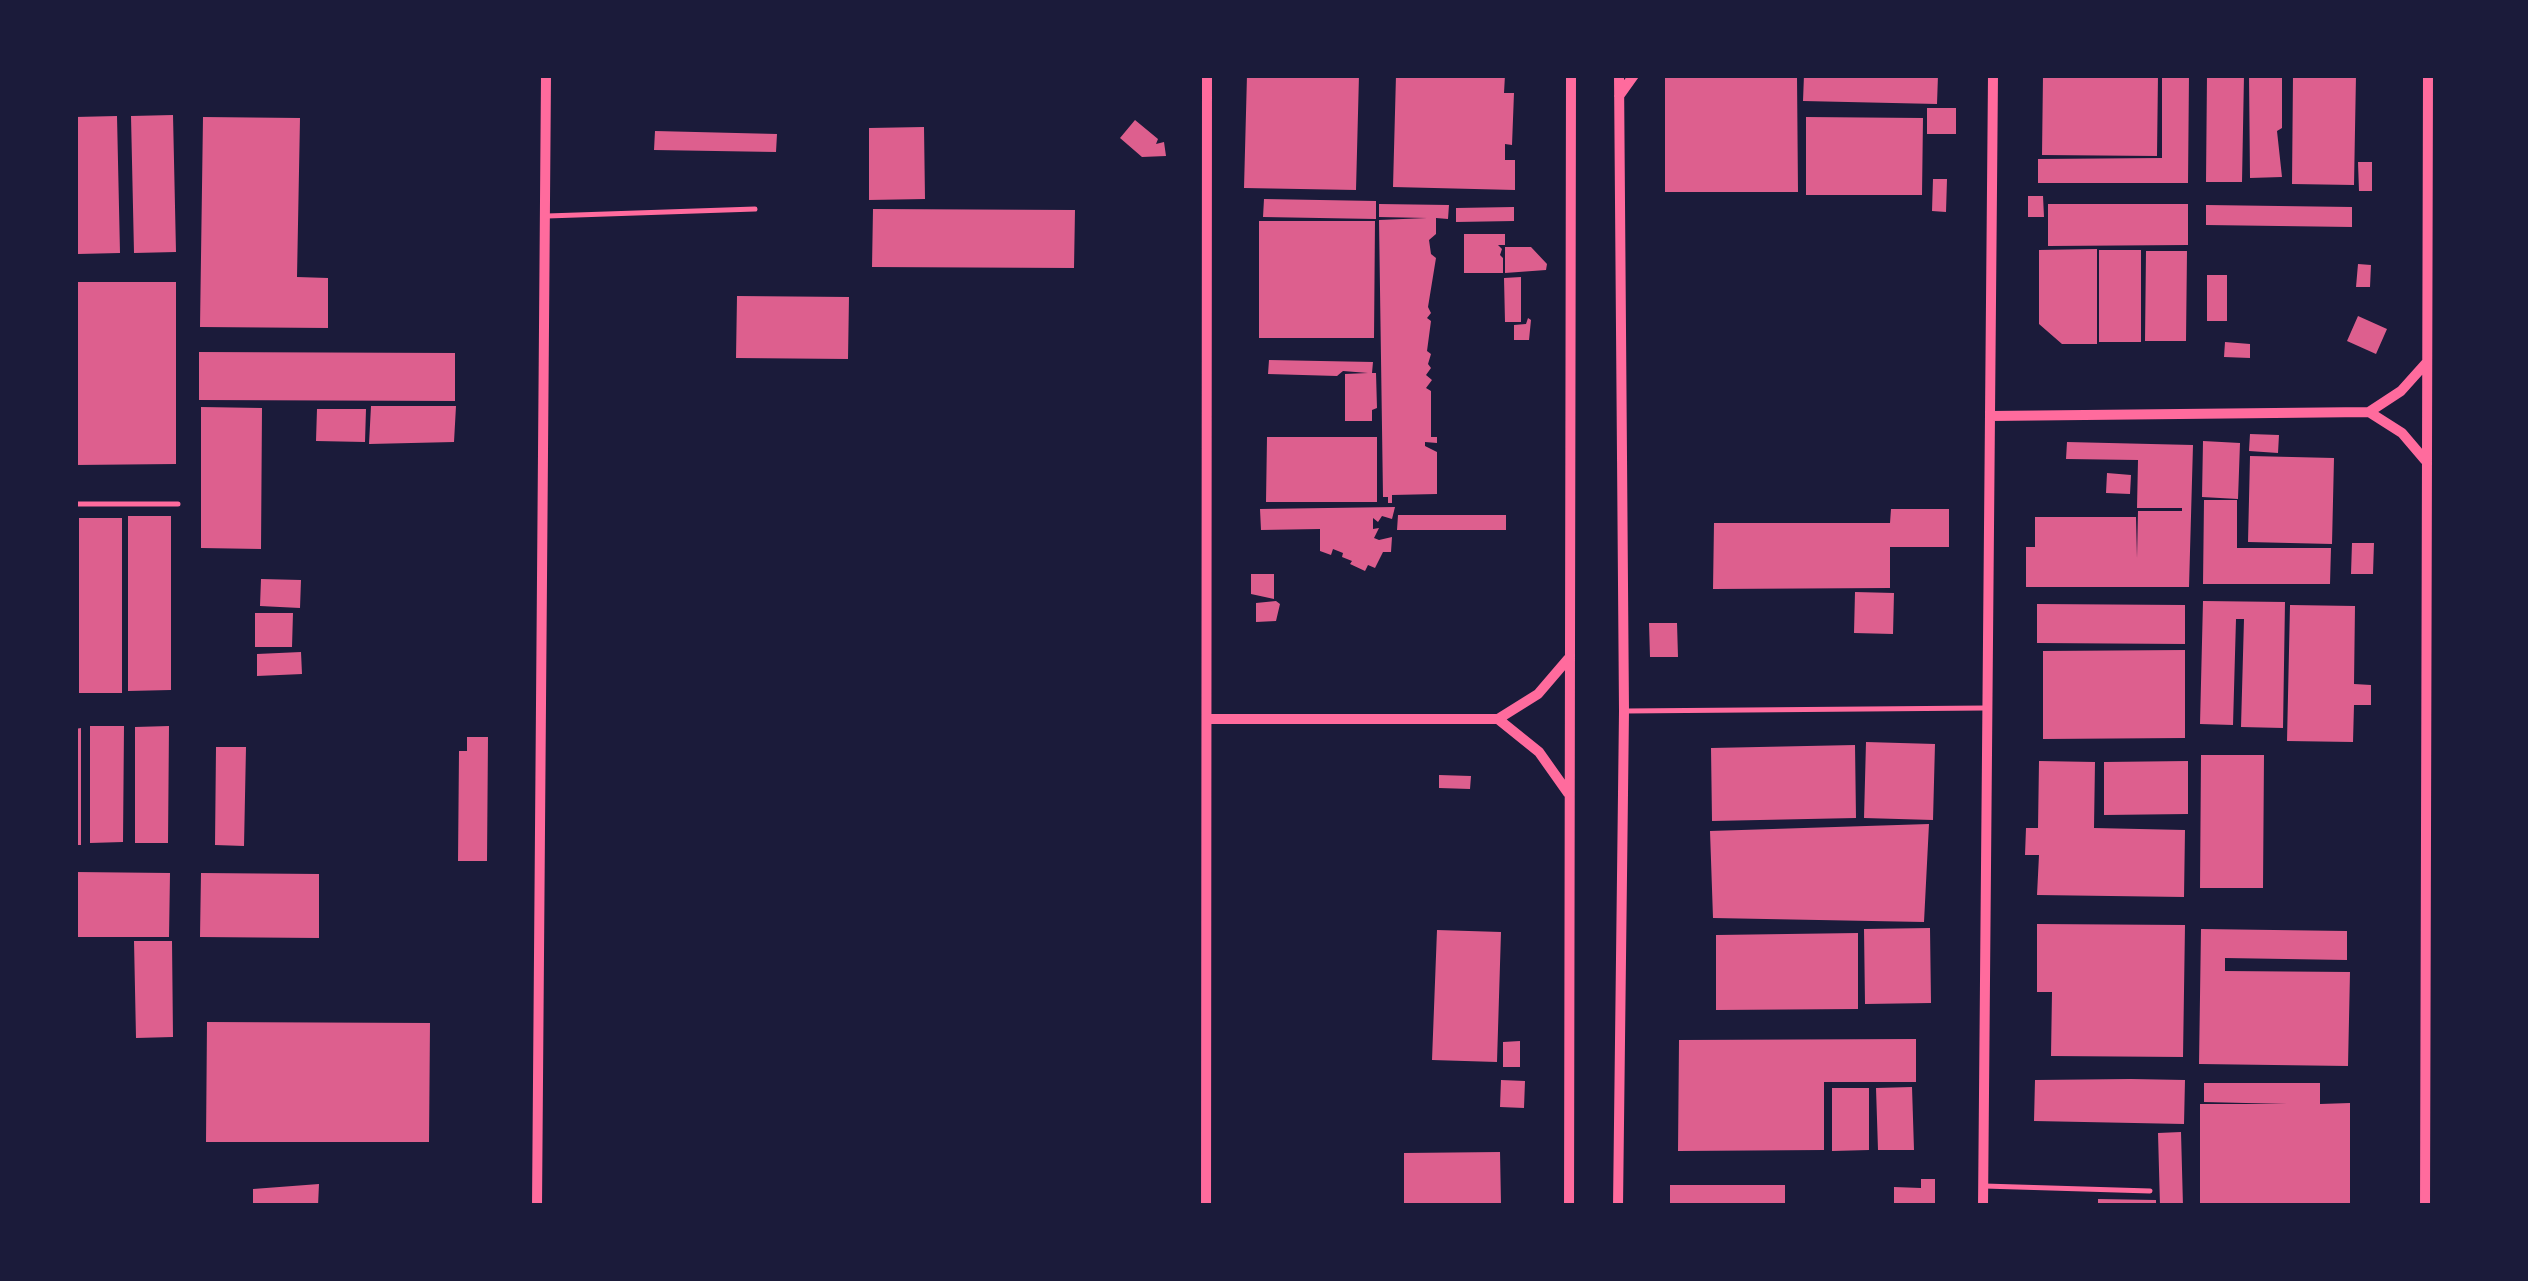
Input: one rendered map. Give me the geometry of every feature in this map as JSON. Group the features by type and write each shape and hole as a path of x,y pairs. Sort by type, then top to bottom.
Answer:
{"street":[{"path":"537,1206 546,75"},
{"path":"1206,1206 1208,75"},
{"path":"1569,1206 1571,75"},
{"path":"1618,1206 1624,711 1619,75"},
{"path":"1619,97 1634,75"},
{"path":"1984,1206 1992,75"},
{"path":"2425,1206 2428,75"},
{"path":"1990,416 2369,412 2402,391 2427,362"},
{"path":"2369,412 2402,433 2427,462"},
{"path":"1207,719 1498,719 1538,694 1569,658"},
{"path":"1498,719 1539,752 1569,796"}],"lane":[{"path":"544,216 755,209"},
{"path":"75,504 178,504"},
{"path":"1624,711 1988,708"},
{"path":"1984,1186 2150,1191"}],"building":[{"path":"1247,75 1359,75 1356,190 1244,188"},
{"path":"1396,75 1505,75 1504,93 1514,93 1512,145 1505,144 1505,160 1515,160 1515,190 1393,187"},
{"path":"1804,75 1938,75 1937,104 1803,101"},
{"path":"2043,75 2158,75 2157,156 2042,155"},
{"path":"2162,75 2189,75 2188,183 2038,183 2038,159 2162,158"},
{"path":"2207,75 2244,75 2242,182 2206,182"},
{"path":"2249,75 2282,75 2282,128 2277,131 2282,177 2250,178"},
{"path":"2293,75 2356,75 2354,185 2292,184"},
{"path":"1665,77 1797,77 1798,192 1665,192"},
{"path":"1927,108 1956,108 1956,134 1927,134"},
{"path":"173,115 176,252 134,253 131,116"},
{"path":"117,116 120,253 78,254 75,117"},
{"path":"203,117 300,118 297,277 328,278 328,328 200,327"},
{"path":"1806,117 1923,118 1922,195 1806,195"},
{"path":"1135,120 1158,139 1156,144 1164,142 1166,156 1142,157 1120,138"},
{"path":"924,127 925,199 869,200 869,128"},
{"path":"655,131 777,134 776,152 654,150"},
{"path":"2358,162 2372,162 2372,191 2359,191"},
{"path":"1933,179 1947,179 1946,212 1932,211"},
{"path":"2028,196 2043,196 2044,217 2028,217"},
{"path":"1264,199 1376,201 1376,219 1263,217"},
{"path":"1379,204 1449,205 1448,219 1436,218 1436,234 1429,240 1431,254 1436,258 1428,307 1431,313 1427,318 1431,321 1427,351 1431,354 1431,368 1426,375 1432,380 1426,388 1431,391 1431,437 1437,437 1437,443 1425,442 1425,446 1437,452 1437,494 1392,495 1392,503 1383,497 1379,220 1427,218 1379,217"},
{"path":"2048,204 2188,204 2188,245 2048,246"},
{"path":"2206,205 2352,207 2352,227 2206,225"},
{"path":"1514,207 1514,221 1456,222 1456,208"},
{"path":"873,209 1075,210 1074,268 872,267"},
{"path":"1259,221 1375,221 1374,338 1259,338"},
{"path":"1464,234 1505,234 1505,245 1498,245 1502,249 1503,273 1464,273"},
{"path":"1505,247 1531,247 1547,264 1546,270 1505,273"},
{"path":"2097,249 2097,344 2062,344 2039,324 2039,250"},
{"path":"2099,250 2141,250 2141,342 2099,342"},
{"path":"2146,251 2187,251 2186,341 2145,341"},
{"path":"2358,264 2371,265 2370,287 2356,287"},
{"path":"2207,275 2227,275 2227,321 2207,321"},
{"path":"1521,277 1521,322 1505,322 1504,278"},
{"path":"75,282 176,282 176,464 75,465"},
{"path":"737,296 849,297 848,359 736,358"},
{"path":"2358,316 2387,329 2376,354 2347,341"},
{"path":"1528,318 1529,340 1514,340 1514,325 1526,324"},
{"path":"2225,342 2250,344 2250,358 2224,357"},
{"path":"199,352 455,353 455,401 199,400"},
{"path":"1269,360 1373,362 1377,408 1372,410 1372,421 1345,421 1345,374 1368,373 1268,374"},
{"path":"371,406 456,406 454,442 369,444"},
{"path":"201,407 262,408 261,549 201,548"},
{"path":"317,409 366,409 365,442 316,441"},
{"path":"2250,434 2279,435 2278,453 2249,451"},
{"path":"1267,437 1377,437 1377,502 1266,502"},
{"path":"2203,441 2240,443 2238,499 2202,497"},
{"path":"2067,442 2193,445 2189,587 2026,587 2026,547 2035,547 2035,517 2136,517 2137,558 2138,511 2182,511 2137,508 2138,460 2066,459"},
{"path":"2250,456 2334,458 2332,544 2248,542"},
{"path":"2107,473 2131,475 2130,494 2106,493"},
{"path":"2204,500 2237,500 2237,548 2331,548 2330,584 2203,584"},
{"path":"1395,507 1392,519 1382,516 1378,522 1373,518 1373,529 1379,528 1374,538 1392,537 1391,552 1383,552 1375,568 1368,565 1365,571 1350,564 1352,561 1342,557 1343,553 1333,549 1331,555 1320,551 1320,529 1261,530 1260,509"},
{"path":"1891,509 1949,509 1949,547 1890,547 1890,588 1713,589 1714,523 1890,523"},
{"path":"1398,515 1506,515 1506,530 1397,530"},
{"path":"128,516 171,516 171,690 128,691"},
{"path":"79,518 122,518 122,693 79,693"},
{"path":"2352,543 2374,543 2373,574 2351,574"},
{"path":"1251,574 1274,574 1274,599 1251,594"},
{"path":"261,579 301,580 300,608 260,606"},
{"path":"1855,592 1894,593 1893,634 1854,633"},
{"path":"2203,601 2285,602 2283,728 2241,727 2244,619 2236,619 2233,725 2200,724"},
{"path":"1256,603 1280,604 1276,621 1256,622"},
{"path":"2037,604 2185,605 2185,644 2037,643"},
{"path":"2290,605 2355,606 2354,684 2371,685 2371,705 2354,705 2353,742 2287,741"},
{"path":"255,613 293,613 292,647 255,647"},
{"path":"1649,623 1677,623 1678,657 1650,657"},
{"path":"2185,650 2185,738 2043,739 2043,651"},
{"path":"301,652 302,674 257,676 257,654"},
{"path":"90,726 124,726 123,842 90,843"},
{"path":"169,726 168,843 135,843 135,727"},
{"path":"81,728 81,845 75,845 75,729"},
{"path":"467,737 488,737 487,861 458,861 459,751 467,751"},
{"path":"1866,742 1935,744 1933,820 1864,818"},
{"path":"1855,745 1856,818 1712,821 1711,748"},
{"path":"216,747 246,747 244,846 215,845"},
{"path":"2201,755 2264,755 2263,888 2200,888"},
{"path":"2039,761 2095,762 2094,828 2185,830 2184,897 2037,895 2039,855 2025,855 2026,828 2038,828"},
{"path":"2188,761 2188,814 2104,815 2104,762"},
{"path":"1439,775 1471,776 1470,789 1439,788"},
{"path":"1929,824 1924,922 1713,918 1710,831"},
{"path":"75,872 170,873 169,937 75,937"},
{"path":"201,873 319,874 319,938 200,937"},
{"path":"2037,924 2185,925 2183,1057 2051,1056 2052,992 2037,992"},
{"path":"1930,928 1931,1003 1865,1004 1864,929"},
{"path":"2201,929 2347,931 2347,960 2225,958 2225,971 2350,972 2348,1066 2199,1064"},
{"path":"1437,930 1501,932 1497,1062 1432,1060"},
{"path":"1858,933 1858,1009 1716,1010 1716,935"},
{"path":"134,941 172,941 173,1037 136,1038"},
{"path":"207,1022 430,1023 429,1142 206,1142"},
{"path":"1916,1039 1916,1082 1824,1082 1824,1150 1678,1151 1679,1040"},
{"path":"1520,1041 1520,1067 1503,1067 1503,1042"},
{"path":"1501,1080 1525,1081 1524,1108 1500,1107"},
{"path":"2035,1080 2185,1080 2184,1124 2034,1121"},
{"path":"2204,1083 2320,1083 2320,1104 2350,1103 2350,1206 2200,1206 2200,1104 2287,1104 2204,1102"},
{"path":"1912,1087 1914,1150 1878,1150 1876,1088"},
{"path":"1832,1088 1869,1088 1869,1150 1832,1151"},
{"path":"2181,1132 2183,1206 2160,1206 2158,1133"},
{"path":"1500,1152 1501,1204 1404,1205 1404,1153"},
{"path":"1921,1179 1935,1179 1935,1206 1894,1206 1894,1187 1921,1188"},
{"path":"319,1184 318,1206 253,1206 253,1189"},
{"path":"1670,1185 1785,1185 1785,1206 1670,1206"},
{"path":"2098,1199 2156,1200 2156,1206 2098,1206"}]}
